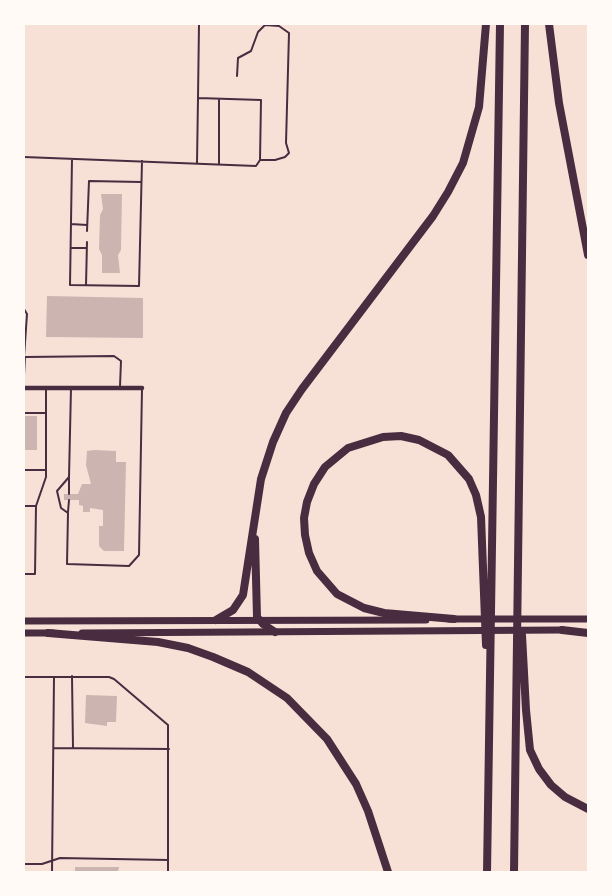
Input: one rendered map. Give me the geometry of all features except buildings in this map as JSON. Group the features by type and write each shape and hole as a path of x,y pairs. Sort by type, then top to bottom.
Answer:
{"highway":[{"path":"216,620 233,610 243,595 254,522 266,461 286,413 302,389 433,216 456,178 469,147 478,114 486,24"},
{"path":"488,872 500,24"},
{"path":"514,872 524,24"},
{"path":"549,24 561,112 588,256"},
{"path":"454,619 384,613 364,608 337,594 317,571 309,553 305,535 304,518 307,502 314,484 325,467 348,448 383,436 401,436 418,440 448,454 474,488 482,528 490,733"},
{"path":"254,522 257,616 259,621 275,632"},
{"path":"518,576 530,750 545,778 558,792 588,809"},
{"path":"562,630 588,633"},
{"path":"48,633 144,640 188,648 248,672 287,698 327,739 356,784 368,811 388,872"}],"main road":[{"path":"24,621 588,619"},
{"path":"24,633 562,630"}],"street":[{"path":"24,388 142,388"}],"lane":[{"path":"197,163 199,24"},
{"path":"237,76 238,58 251,51 258,32 265,25 279,26 289,33 286,143 289,153 285,157 275,160 260,160"},
{"path":"24,157 256,166 260,160 262,100 198,98"},
{"path":"218,164 220,99"},
{"path":"72,159 70,285 139,286 142,161"},
{"path":"87,231 89,181 141,182"},
{"path":"71,224 87,225"},
{"path":"86,285 87,242"},
{"path":"71,248 87,248"},
{"path":"24,309 27,314 24,375"},
{"path":"24,357 114,356 121,361 120,388"},
{"path":"24,574 35,574 36,506 42,493 46,470 46,388"},
{"path":"69,494 71,388"},
{"path":"69,500 67,564 129,566 137,559 142,388"},
{"path":"24,413 46,412"},
{"path":"24,470 46,470"},
{"path":"68,513 61,508 57,499 57,491 69,477"},
{"path":"24,506 36,506"},
{"path":"72,676 74,748"},
{"path":"24,677 109,677 114,679 168,725 168,872"},
{"path":"52,872 54,677"},
{"path":"53,748 169,749"},
{"path":"24,864 51,862 60,858 168,860"}]}
